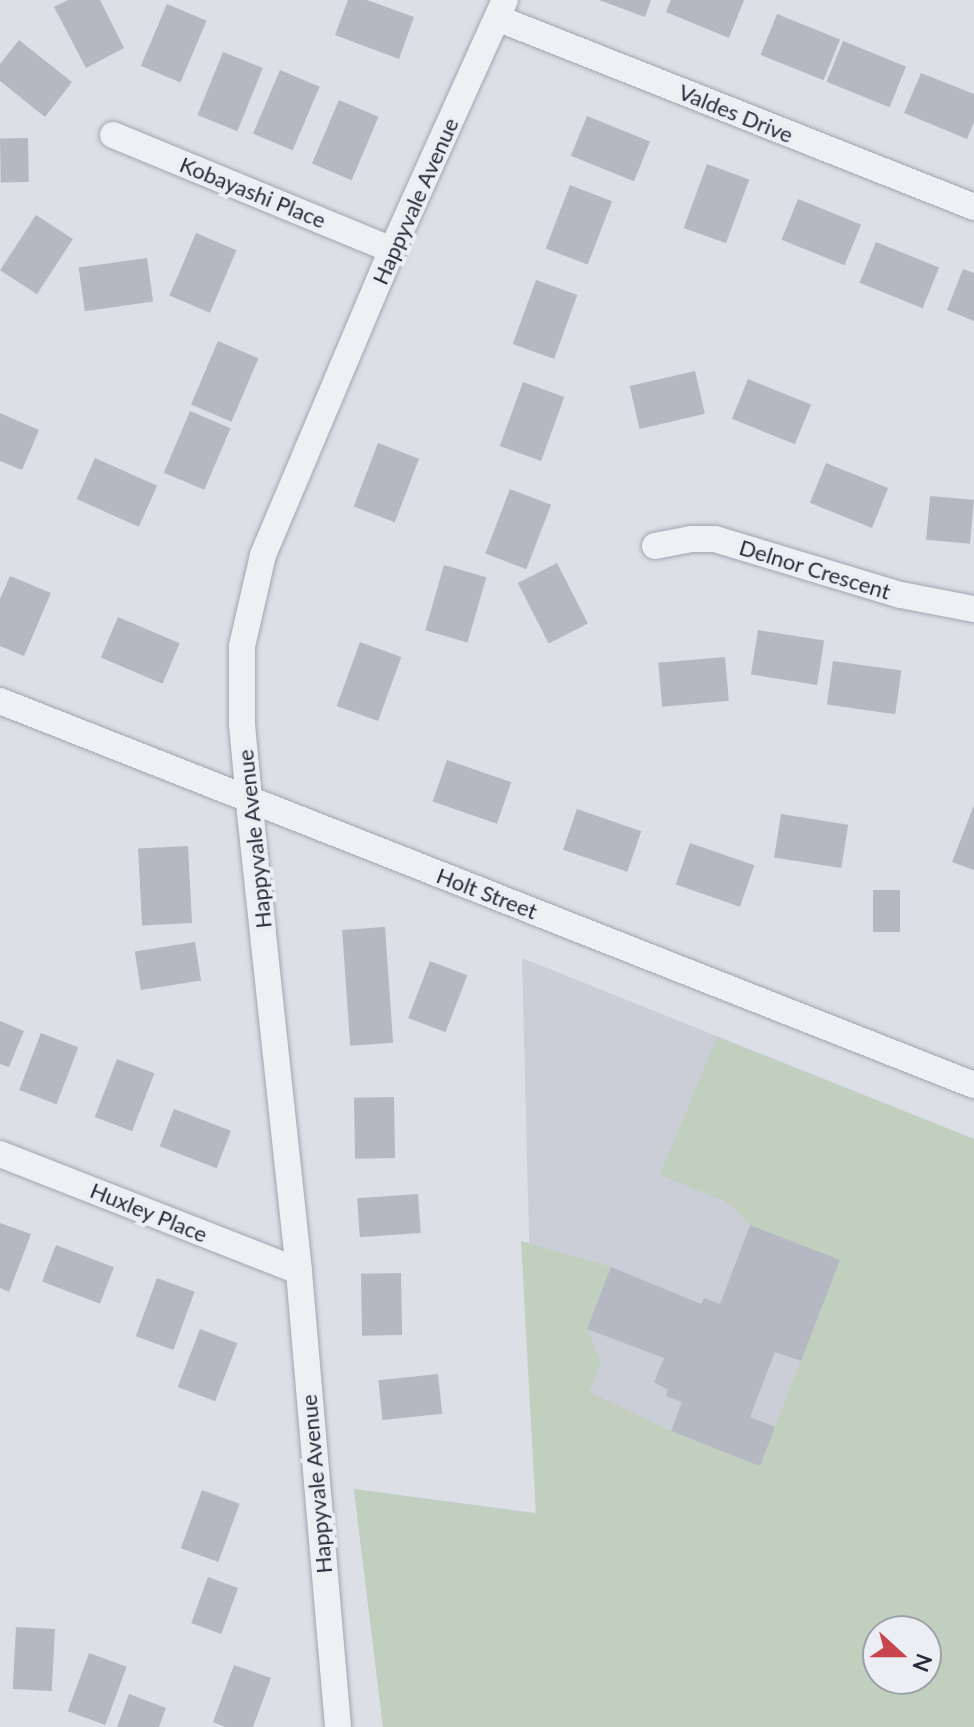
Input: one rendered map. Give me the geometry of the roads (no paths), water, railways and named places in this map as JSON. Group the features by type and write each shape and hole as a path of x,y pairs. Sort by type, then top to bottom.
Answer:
{"street":[{"name":"Valdes Drive","path":"501,9 974,207"},
{"name":"Happyvale Avenue","path":"338,1727 299,1271 242,724 242,646 263,555 392,250 501,9"},
{"name":"Kobayashi Place","path":"113,135 392,250"},
{"name":"Delnor Crescent","path":"655,546 691,539 715,539 901,595 974,609"},
{"name":"Holt Street","path":"0,701 974,1085"},
{"name":"Huxley Place","path":"0,1154 299,1271"}]}
